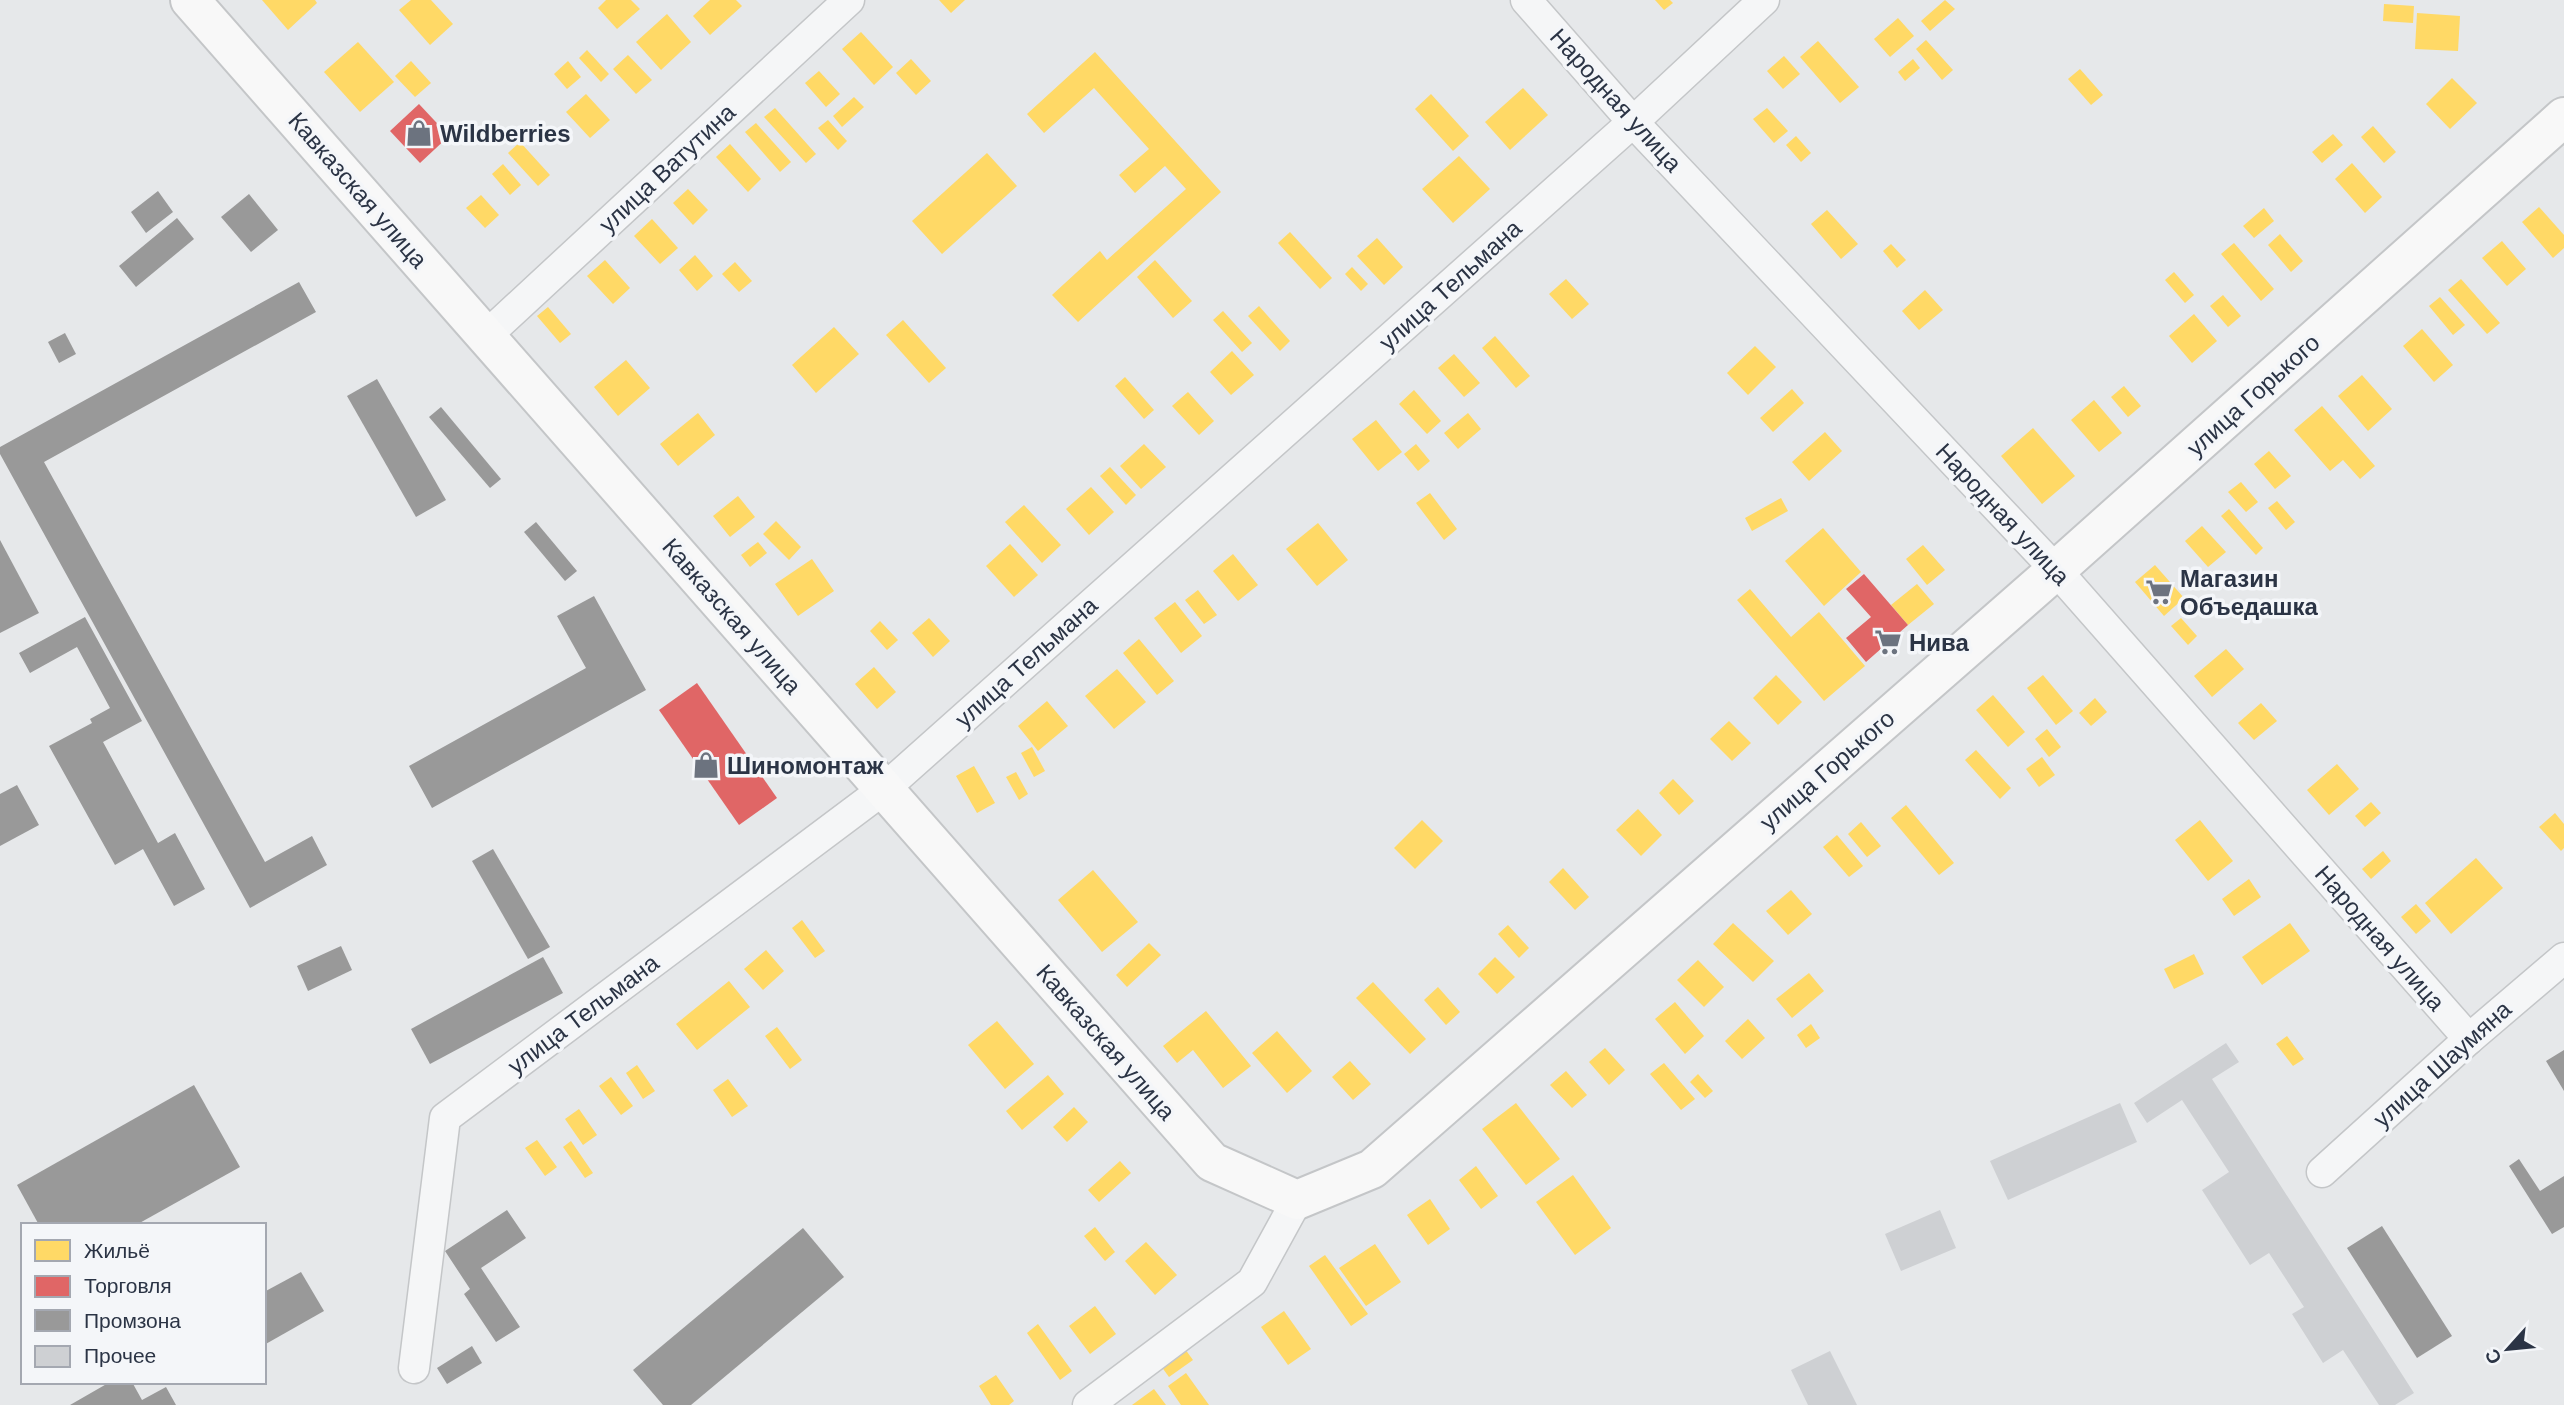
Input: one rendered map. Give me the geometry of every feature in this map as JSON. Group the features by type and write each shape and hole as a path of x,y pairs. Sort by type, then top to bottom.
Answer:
{"main road":[{"name":"Кавказская улица","path":"190,0 1212,1162 1297,1200"},
{"name":"улица Горького","path":"1297,1200 1372,1169 2056,570 2564,117"}],"street":[{"name":"улица Ватутина","path":"486,336 849,0"},
{"name":"Народная улица","path":"1526,0 1633,122 2056,570 2469,1039"},
{"name":"улица Тельмана","path":"414,1368 445,1118 884,789 1633,122 1764,0"},
{"name":"улица Шаумяна","path":"2322,1172 2469,1039 2564,958"},
{"path":"1088,1405 1252,1282 1297,1200"}],"building: Жильё":[{"path":"262,0 315,0 317,3 288,30"},
{"path":"411,0 431,0 453,24 430,45 399,10"},
{"path":"606,0 631,0 640,9 617,29 598,8"},
{"path":"710,0 736,0 742,6 710,35 693,16"},
{"path":"939,0 965,0 951,13"},
{"path":"1655,0 1670,0 1673,3 1664,10"},
{"path":"1945,0 1955,9 1930,31 1921,21"},
{"path":"2384,4 2414,6 2413,23 2383,21"},
{"path":"2417,13 2460,16 2458,51 2415,49"},
{"path":"667,14 691,42 661,70 636,42"},
{"path":"1898,18 1914,36 1890,57 1874,39"},
{"path":"861,32 893,67 874,85 842,49"},
{"path":"1926,40 1953,70 1942,80 1916,49"},
{"path":"1818,41 1859,87 1840,103 1800,57"},
{"path":"358,42 394,82 360,112 324,72"},
{"path":"587,50 609,74 601,82 579,58"},
{"path":"1095,52 1221,192 1078,322 1052,295 1100,251 1107,260 1186,189 1165,166 1135,193 1119,175 1149,149 1094,88 1044,133 1027,114"},
{"path":"628,55 652,80 636,94 613,69"},
{"path":"1784,56 1800,74 1783,89 1767,71"},
{"path":"911,59 931,81 916,95 896,73"},
{"path":"1913,59 1920,68 1905,81 1898,72"},
{"path":"411,61 431,83 415,97 395,76"},
{"path":"568,61 581,77 567,89 554,74"},
{"path":"2080,69 2103,95 2091,105 2068,79"},
{"path":"819,71 840,94 826,107 805,83"},
{"path":"2452,78 2477,103 2450,129 2426,104"},
{"path":"1523,88 1548,115 1510,150 1485,122"},
{"path":"586,94 610,120 590,138 566,112"},
{"path":"1431,94 1469,136 1453,151 1415,109"},
{"path":"854,97 864,107 842,127 833,116"},
{"path":"775,108 816,154 806,163 764,117"},
{"path":"1767,108 1788,131 1774,143 1753,119"},
{"path":"828,120 847,141 838,150 818,128"},
{"path":"756,123 791,162 780,172 745,132"},
{"path":"2373,126 2396,152 2384,163 2361,137"},
{"path":"2333,134 2343,145 2322,163 2312,152"},
{"path":"1796,136 1811,153 1801,162 1786,145"},
{"path":"520,142 550,175 538,186 508,153"},
{"path":"730,144 761,179 748,192 716,157"},
{"path":"987,153 1017,186 942,254 912,221"},
{"path":"1459,156 1490,189 1453,223 1422,189"},
{"path":"2352,163 2382,197 2365,213 2335,179"},
{"path":"503,164 521,185 510,195 492,174"},
{"path":"688,189 708,210 693,225 673,203"},
{"path":"481,195 499,215 485,228 466,208"},
{"path":"2539,207 2564,235 2564,248 2553,258 2522,222"},
{"path":"2264,208 2274,221 2254,238 2243,226"},
{"path":"1827,210 1858,244 1841,259 1811,224"},
{"path":"652,219 678,248 660,264 634,236"},
{"path":"1290,232 1332,278 1320,289 1278,243"},
{"path":"2280,234 2303,261 2291,272 2268,245"},
{"path":"1377,238 1403,267 1384,285 1357,256"},
{"path":"2502,241 2526,269 2507,286 2482,258"},
{"path":"2234,243 2274,289 2261,301 2221,254"},
{"path":"1891,244 1906,260 1897,268 1883,251"},
{"path":"695,255 713,276 697,291 679,270"},
{"path":"605,260 630,288 613,304 587,276"},
{"path":"1155,260 1192,301 1173,318 1137,277"},
{"path":"735,262 752,281 739,292 722,274"},
{"path":"1352,267 1368,284 1361,291 1345,274"},
{"path":"2174,272 2194,295 2185,303 2165,280"},
{"path":"1566,279 1589,304 1572,319 1549,294"},
{"path":"2461,279 2500,323 2487,334 2448,290"},
{"path":"1925,290 1943,310 1919,330 1902,311"},
{"path":"2223,295 2241,316 2228,327 2210,306"},
{"path":"2440,297 2465,325 2453,335 2429,306"},
{"path":"1259,306 1290,341 1280,351 1248,316"},
{"path":"548,307 571,334 560,343 537,316"},
{"path":"1223,311 1252,343 1242,352 1213,320"},
{"path":"2194,314 2217,341 2192,363 2169,336"},
{"path":"903,320 946,368 929,383 886,335"},
{"path":"834,327 859,354 816,393 792,365"},
{"path":"2422,329 2453,365 2434,382 2403,346"},
{"path":"1495,336 1530,376 1516,388 1482,348"},
{"path":"1755,346 1776,367 1748,395 1727,373"},
{"path":"1232,351 1254,375 1231,395 1210,372"},
{"path":"1454,354 1480,383 1464,397 1438,368"},
{"path":"626,360 650,388 618,416 594,387"},
{"path":"2362,375 2392,409 2368,431 2338,396"},
{"path":"1125,377 1154,410 1144,419 1115,386"},
{"path":"2124,386 2141,406 2128,417 2111,397"},
{"path":"1792,389 1804,403 1773,432 1760,418"},
{"path":"1414,390 1441,421 1427,434 1399,404"},
{"path":"1188,392 1214,421 1199,435 1172,406"},
{"path":"2094,400 2122,433 2099,452 2071,420"},
{"path":"2322,406 2375,466 2360,479 2343,460 2330,471 2294,430"},
{"path":"698,413 715,435 678,466 660,444"},
{"path":"1468,413 1481,429 1458,449 1444,433"},
{"path":"1376,420 1402,452 1378,471 1352,439"},
{"path":"2033,428 2075,476 2042,504 2001,456"},
{"path":"1825,432 1842,451 1809,481 1792,462"},
{"path":"1144,444 1166,467 1141,489 1120,466"},
{"path":"1416,444 1430,461 1418,471 1404,454"},
{"path":"2269,451 2291,476 2275,489 2254,464"},
{"path":"1110,467 1136,495 1126,505 1100,476"},
{"path":"2241,482 2258,502 2246,512 2228,492"},
{"path":"1091,487 1114,512 1089,535 1066,509"},
{"path":"1430,493 1457,529 1444,540 1416,503"},
{"path":"738,496 755,517 730,537 713,516"},
{"path":"1781,498 1788,511 1752,531 1745,518"},
{"path":"2277,501 2295,522 2286,530 2268,508"},
{"path":"1024,505 1061,545 1042,563 1005,522"},
{"path":"2229,509 2263,548 2256,555 2221,516"},
{"path":"776,521 801,547 789,560 763,534"},
{"path":"1318,523 1348,560 1317,586 1286,549"},
{"path":"2202,526 2226,552 2208,567 2185,541"},
{"path":"1823,528 1861,572 1824,606 1785,561"},
{"path":"758,542 767,553 750,567 741,555"},
{"path":"1010,544 1038,575 1014,597 986,566"},
{"path":"1923,545 1945,570 1927,585 1906,559"},
{"path":"1233,554 1258,585 1238,601 1213,571"},
{"path":"812,559 834,591 798,616 775,584"},
{"path":"2155,565 2184,598 2164,616 2135,582"},
{"path":"1917,584 1934,604 1908,625 1891,605"},
{"path":"1750,589 1791,637 1819,612 1865,666 1824,701 1737,600"},
{"path":"1198,590 1217,615 1204,624 1185,600"},
{"path":"1175,602 1202,636 1181,653 1154,618"},
{"path":"929,618 950,641 933,657 912,633"},
{"path":"2181,618 2197,636 2188,645 2171,626"},
{"path":"880,621 898,640 887,650 870,631"},
{"path":"1139,639 1174,681 1157,695 1123,653"},
{"path":"2226,649 2244,669 2212,697 2194,676"},
{"path":"874,667 896,692 877,709 855,684"},
{"path":"1117,669 1146,702 1114,729 1085,696"},
{"path":"1776,675 1802,702 1778,725 1753,698"},
{"path":"2043,675 2073,711 2056,725 2027,688"},
{"path":"1993,695 2025,732 2008,747 1976,710"},
{"path":"2095,698 2107,712 2091,726 2079,713"},
{"path":"1047,701 1068,726 1038,751 1018,726"},
{"path":"2261,703 2277,721 2254,740 2238,723"},
{"path":"1729,721 1751,743 1732,761 1710,739"},
{"path":"2047,729 2061,747 2049,757 2035,739"},
{"path":"1032,747 1045,771 1034,777 1021,753"},
{"path":"1976,750 2011,788 2000,799 1965,760"},
{"path":"2042,757 2055,775 2039,787 2026,769"},
{"path":"2337,764 2359,789 2329,815 2307,790"},
{"path":"974,766 995,803 977,813 956,776"},
{"path":"1016,772 1028,794 1019,800 1006,777"},
{"path":"1673,779 1694,801 1679,815 1659,793"},
{"path":"2371,802 2381,813 2365,827 2355,816"},
{"path":"1906,805 1954,863 1939,875 1891,818"},
{"path":"1638,809 1662,835 1641,856 1616,830"},
{"path":"2555,813 2564,824 2564,848 2561,851 2539,827"},
{"path":"1422,820 1443,841 1415,869 1394,848"},
{"path":"2200,820 2233,861 2208,881 2175,840"},
{"path":"1861,822 1881,846 1867,857 1848,834"},
{"path":"1837,835 1863,866 1849,877 1823,847"},
{"path":"2383,851 2391,861 2371,879 2362,869"},
{"path":"2476,858 2503,888 2451,934 2425,903"},
{"path":"1563,868 1589,897 1575,910 1549,882"},
{"path":"1093,870 1138,922 1102,952 1058,900"},
{"path":"2249,879 2261,897 2234,916 2222,899"},
{"path":"1791,890 1812,914 1788,935 1766,911"},
{"path":"2416,904 2431,921 2416,934 2401,917"},
{"path":"802,920 825,951 815,958 792,928"},
{"path":"1733,923 1774,961 1753,982 1713,944"},
{"path":"2290,923 2310,951 2262,985 2242,957"},
{"path":"1508,925 1529,948 1519,958 1498,934"},
{"path":"1149,943 1161,955 1127,987 1116,975"},
{"path":"766,950 784,971 763,990 744,969"},
{"path":"2194,954 2204,974 2174,989 2164,969"},
{"path":"1495,957 1515,977 1497,994 1478,974"},
{"path":"1698,960 1724,987 1704,1007 1677,980"},
{"path":"1809,973 1824,991 1792,1018 1776,999"},
{"path":"729,981 750,1007 697,1050 676,1024"},
{"path":"1373,982 1426,1039 1410,1054 1356,998"},
{"path":"1438,987 1460,1012 1446,1025 1424,1000"},
{"path":"1675,1002 1704,1036 1685,1054 1655,1019"},
{"path":"1206,1011 1251,1066 1223,1088 1193,1050 1177,1063 1163,1046"},
{"path":"1748,1019 1765,1038 1742,1059 1725,1041"},
{"path":"997,1021 1034,1064 1005,1089 968,1045"},
{"path":"1811,1024 1820,1038 1806,1048 1797,1035"},
{"path":"777,1027 802,1060 790,1069 765,1036"},
{"path":"1277,1031 1312,1071 1287,1093 1252,1053"},
{"path":"2287,1036 2304,1059 2293,1066 2276,1044"},
{"path":"1605,1048 1625,1070 1609,1085 1589,1062"},
{"path":"1350,1061 1371,1084 1353,1100 1332,1077"},
{"path":"1664,1063 1695,1099 1681,1110 1650,1074"},
{"path":"637,1065 655,1091 643,1099 626,1073"},
{"path":"1566,1071 1587,1095 1572,1108 1550,1085"},
{"path":"1698,1074 1713,1091 1705,1098 1690,1082"},
{"path":"1048,1075 1064,1094 1022,1130 1006,1111"},
{"path":"611,1077 633,1106 621,1115 599,1086"},
{"path":"728,1079 748,1106 732,1117 713,1090"},
{"path":"1516,1103 1560,1159 1526,1185 1482,1129"},
{"path":"1074,1107 1088,1122 1067,1142 1053,1127"},
{"path":"579,1109 597,1135 583,1145 565,1119"},
{"path":"537,1140 557,1167 545,1176 525,1148"},
{"path":"571,1141 593,1173 585,1178 563,1147"},
{"path":"1120,1161 1131,1173 1099,1202 1088,1190"},
{"path":"1476,1166 1498,1196 1481,1209 1459,1180"},
{"path":"1573,1175 1611,1228 1575,1255 1536,1202"},
{"path":"1430,1199 1450,1229 1428,1245 1407,1215"},
{"path":"1095,1227 1115,1252 1105,1261 1084,1236"},
{"path":"1146,1242 1177,1275 1155,1295 1125,1261"},
{"path":"1375,1244 1401,1282 1366,1306 1339,1268"},
{"path":"1325,1255 1368,1314 1351,1326 1309,1266"},
{"path":"1095,1306 1116,1334 1090,1354 1069,1326"},
{"path":"1284,1311 1311,1349 1288,1365 1261,1327"},
{"path":"1038,1324 1072,1371 1060,1380 1027,1333"},
{"path":"1185,1349 1193,1360 1169,1377 1161,1366"},
{"path":"1186,1373 1209,1405 1181,1405 1168,1386"},
{"path":"996,1375 1014,1401 1009,1405 991,1405 979,1386"},
{"path":"1154,1389 1166,1405 1132,1405"}],"building: Торговля":[{"name":"Wildberries","path":"419,104 449,136 420,163 390,131"},
{"path":"1864,574 1908,625 1866,662 1846,638 1871,617 1846,589"},
{"path":"697,683 777,798 739,825 659,710"}],"building: Промзона":[{"path":"158,191 173,212 146,233 131,212"},
{"path":"249,194 278,230 251,252 221,217"},
{"path":"177,218 194,239 136,287 119,266"},
{"path":"299,282 316,312 44,462 265,862 312,836 327,865 250,908 0,454 0,447"},
{"path":"65,333 76,354 59,363 48,342"},
{"path":"377,379 446,500 416,517 347,396"},
{"path":"441,407 501,479 490,488 429,417"},
{"path":"536,522 577,571 565,581 524,532"},
{"path":"0,540 39,613 0,633"},
{"path":"594,596 646,690 432,808 409,766 586,668 557,616"},
{"path":"85,617 142,721 103,742 158,843 175,833 205,889 174,906 143,849 115,865 49,746 92,723 90,719 110,708 77,647 30,673 19,653"},
{"path":"17,785 39,825 0,846 0,794"},
{"path":"493,849 550,947 528,959 472,861"},
{"path":"341,946 352,970 308,991 297,966"},
{"path":"543,957 563,993 430,1064 411,1029"},
{"path":"2564,1050 2564,1091 2546,1061"},
{"path":"194,1085 240,1167 140,1223 38,1223 17,1185"},
{"path":"2519,1159 2540,1191 2564,1176 2564,1227 2552,1234 2509,1166"},
{"path":"507,1210 526,1238 481,1268 520,1327 496,1342 464,1294 470,1289 445,1251"},
{"path":"2382,1226 2452,1336 2417,1358 2347,1248"},
{"path":"803,1228 844,1277 691,1405 663,1405 633,1370"},
{"path":"301,1272 324,1311 266,1344 266,1291"},
{"path":"472,1346 482,1363 447,1384 437,1368"},
{"path":"107,1384 133,1384 142,1400 166,1387 176,1405 70,1405"}],"building: Прочее":[{"path":"2226,1043 2239,1062 2212,1079 2414,1393 2395,1405 2379,1405 2343,1350 2323,1363 2292,1314 2304,1307 2269,1253 2250,1265 2202,1190 2229,1172 2182,1100 2147,1123 2134,1103"},
{"path":"2120,1103 2137,1142 2008,1200 1990,1161"},
{"path":"1940,1210 1956,1248 1901,1271 1885,1234"},
{"path":"1830,1351 1857,1405 1808,1405 1791,1370"}],"place":[{"name":"Wildberries","path":"419,133"},
{"name":"Магазин Объедашка","path":"2159,592"},
{"name":"Нива","path":"1888,642"},
{"name":"Шиномонтаж","path":"706,765"}]}
